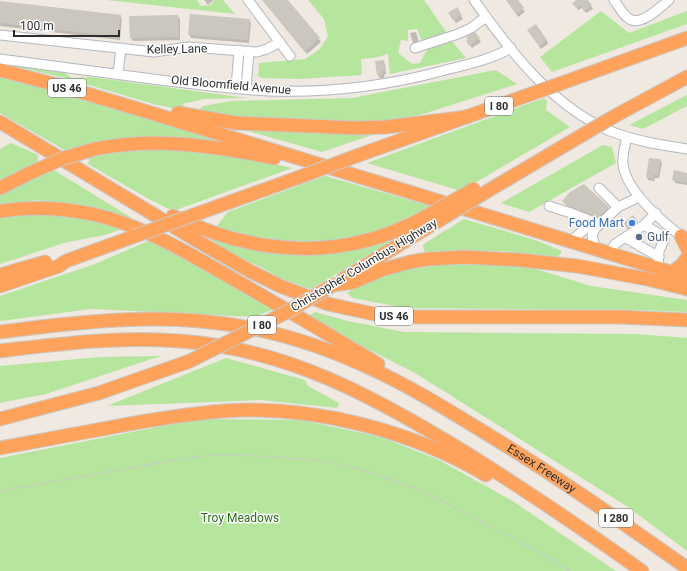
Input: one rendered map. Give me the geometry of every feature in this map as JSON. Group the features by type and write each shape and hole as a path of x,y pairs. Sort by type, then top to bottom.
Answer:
{"highway":[{"name":"I 80","path":"0,286 59,266 66,261 359,155 687,38"},
{"name":"US 46","path":"0,70 61,86 148,112 609,253 659,262 672,272 687,277"},
{"path":"129,200 140,199 190,224 221,235 251,243 292,249 332,248 364,242 394,232 480,190 536,154 552,153 613,117 687,77"},
{"path":"148,112 158,109 236,123 337,128 386,127 466,117"},
{"name":"US 46","path":"0,124 213,250 280,286 328,304 374,314 417,317 619,317 687,320"},
{"path":"0,188 64,158 95,150 129,144 168,143 233,150 289,161 302,159"},
{"name":"Christopher Columbus Highway","path":"0,419 99,393 190,361 287,312 333,285 438,221 480,190"},
{"path":"0,211 34,209 58,210 90,214 123,223 183,250 325,332 386,368 390,378"},
{"path":"684,239 687,248"},
{"path":"333,285 354,282 381,270 410,262 428,259 465,257 520,260 577,266 647,279 687,289"},
{"path":"0,276 56,258 66,261"},
{"path":"672,272 682,265 687,258"},
{"name":"Essex Freeway","path":"0,332 94,322 134,319 169,319 202,321 247,328 296,340 351,360 390,378 435,402 586,498 687,568"},
{"path":"0,351 101,341 158,339 187,341 227,347 277,360 339,383 376,400 412,420 495,471 560,514"},
{"path":"0,448 162,418 195,414 252,410 314,415 375,428 421,444 477,470 560,514"},
{"name":"I 280","path":"560,514 642,571"}],"street":[{"path":"248,0 290,56"},
{"path":"474,0 486,17 533,74 556,97 574,112 592,122 627,137 687,150"},
{"path":"614,0 627,17 630,20 635,21 644,19 669,0"},
{"path":"415,48 458,34 471,28 486,17"},
{"name":"Kelley Lane","path":"0,35 154,52 188,47 263,51 280,42"},
{"path":"118,74 121,48"},
{"name":"Old Bloomfield Avenue","path":"0,59 241,89 276,91 326,90 395,82 428,75 500,54 511,48"},
{"path":"241,89 244,51"},
{"path":"627,137 623,155 623,166 630,184 639,197 684,239"},
{"path":"599,188 618,206"},
{"path":"571,241 618,206 639,197"},
{"path":"549,206 596,223"},
{"path":"609,253 615,244 626,238 656,213"},
{"path":"595,248 592,235 596,223"},
{"path":"644,224 663,236 664,240 659,251 659,262"},
{"path":"626,238 659,262"}],"path":[{"path":"0,490 210,455 267,456 331,462 366,471 421,490 547,556 569,571"}],"green space":[{"path":"106,0 197,0 201,6 210,5 215,0 223,0 235,14"},
{"path":"308,0 424,0 446,32 434,39 422,41 417,29 408,30 408,41 401,40 398,53 412,64 420,63 426,52 432,46 451,40 466,58 390,74 388,54 374,58 361,59 362,75 300,79 262,78 258,76 259,63 305,59 320,49 328,36 324,19"},
{"path":"601,11 629,33 687,11 687,24 552,72 540,57"},
{"path":"1,63 63,72 72,78 91,77 247,98 204,99 182,104 193,112 157,105 65,78"},
{"path":"496,70 517,84 420,115 379,122 332,122 239,118 198,111 203,106 231,101 352,98"},
{"path":"0,76 48,88 193,132 220,143 68,152 0,113"},
{"path":"687,95 687,106 643,129 629,125"},
{"path":"544,98 547,101 546,110 570,127 461,191 367,163"},
{"path":"241,129 375,134 322,152"},
{"path":"11,143 38,155 37,164 0,182 0,149"},
{"path":"603,145 612,147 616,163 529,212 501,203"},
{"path":"171,147 254,159 292,168 173,211 147,198 88,164 90,158 124,150"},
{"path":"52,169 132,218 38,200 0,205 0,193"},
{"path":"325,176 434,207 410,220 384,230 328,242 289,243 270,241 242,235 216,227 228,212"},
{"path":"62,214 125,228 105,235 64,243 0,264 0,215"},
{"path":"464,219 535,240 562,251 558,257 503,251 429,253 424,251 423,245"},
{"path":"409,231 311,289 282,279 259,266 230,254 208,237 256,248 257,251 297,255 335,253"},
{"path":"155,238 274,309 255,317 91,309 0,321 0,296 95,264"},
{"path":"448,264 526,266 591,286 687,300 687,312 637,310 405,308 353,298 347,293 362,284 393,272"},
{"path":"315,312 348,321 404,332 636,334 687,338 687,551 628,507 415,373 346,338 309,316"},
{"path":"161,356 46,394 0,403 0,366 100,357"},
{"path":"226,358 305,380 308,386 339,403 337,408 260,400 107,406"},
{"name":"Troy Meadows","path":"198,419 301,420 381,437 437,459 511,500 616,571 0,571 0,458"}],"building":[{"path":"262,0 288,0 320,38 304,51"},
{"path":"506,0 518,0 524,8 516,14"},
{"path":"576,0 588,0 592,5 584,11 580,5 576,8 572,3"},
{"path":"0,1 121,15 118,37 0,23"},
{"path":"457,7 462,15 453,20 448,13"},
{"path":"190,14 250,19 248,40 188,35"},
{"path":"178,15 179,37 130,38 129,16"},
{"path":"536,24 547,40 539,46 527,30"},
{"path":"475,32 480,38 469,46 466,41 468,40 466,37"},
{"path":"384,60 385,71 382,71 383,75 377,75 375,61"},
{"path":"649,158 661,160 658,175 653,175 653,179 646,177"},
{"path":"674,170 687,173 687,183 672,180"},
{"path":"584,184 609,207 598,217 566,205 562,201 570,192"},
{"name":"Food Mart","path":"633,215 638,222 627,229 624,223"}],"place":[{"name":"Food Mart","path":"632,223"},
{"name":"Gulf","path":"639,237"}]}
